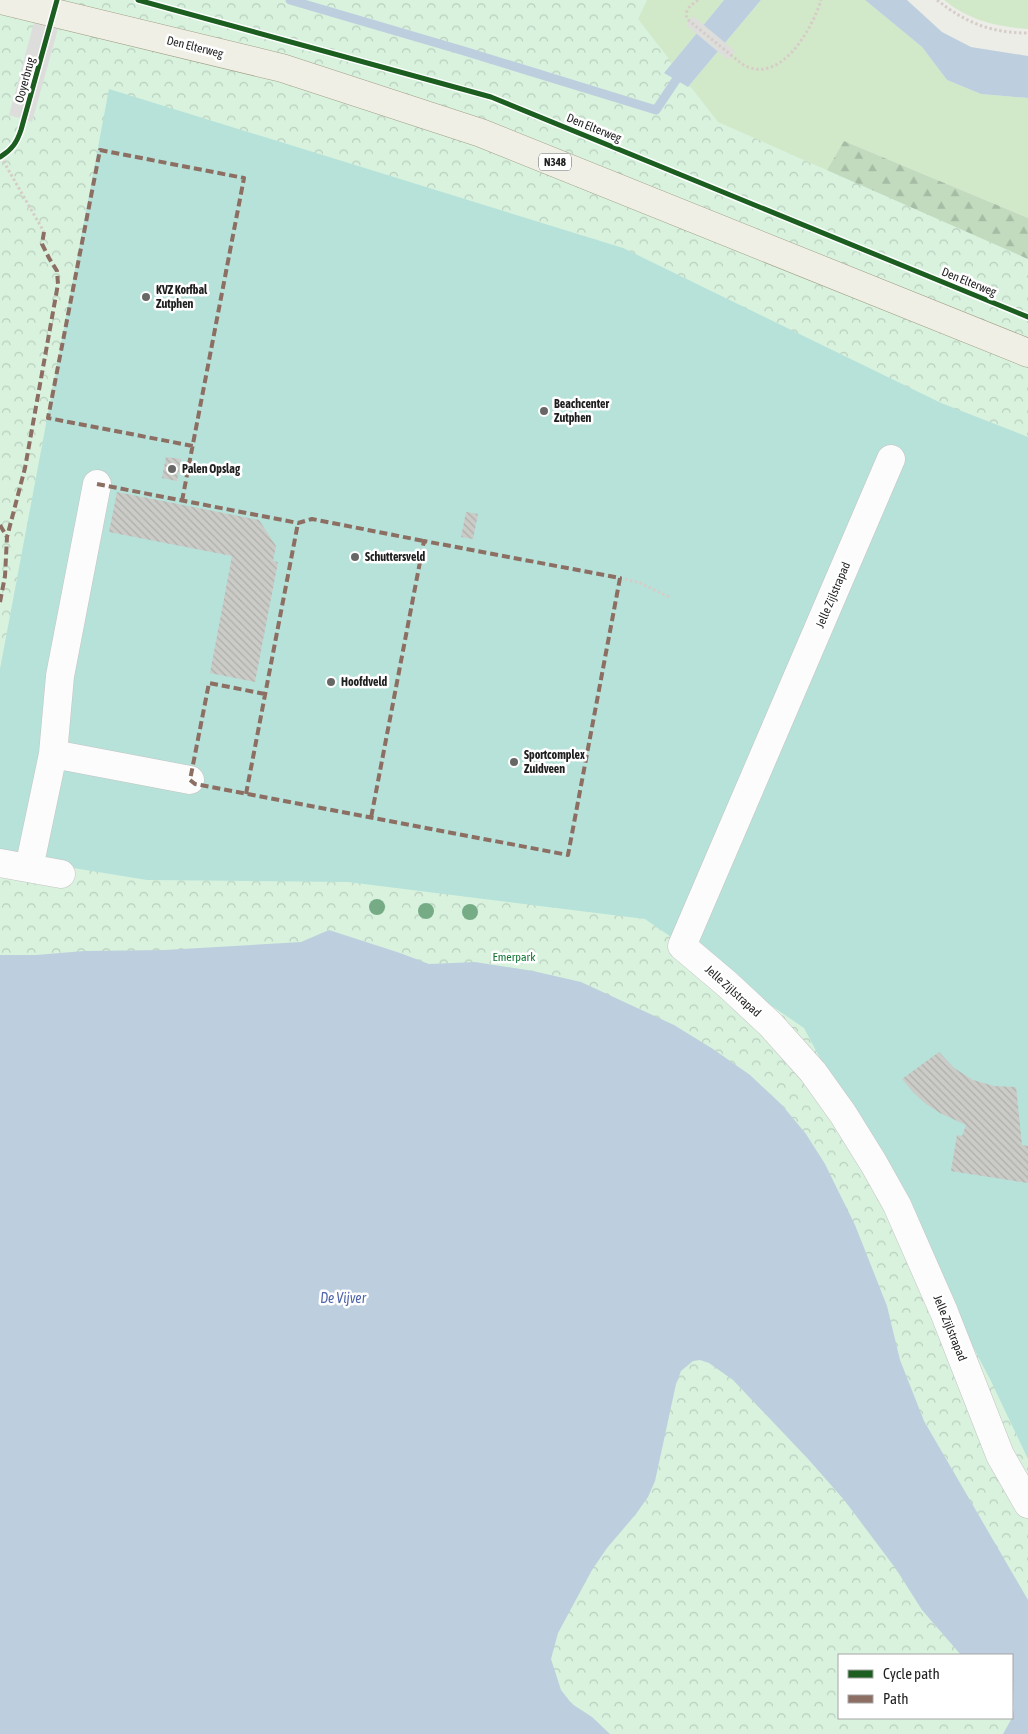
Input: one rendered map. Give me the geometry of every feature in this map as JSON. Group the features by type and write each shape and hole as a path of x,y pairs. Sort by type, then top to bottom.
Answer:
{"main road":[{"name":"Den Elterweg","path":"1,0 282,68 482,133 1028,353"}],"street":[{"name":"Jelle Zijlstrapad","path":"891,459 682,946 758,1013 813,1072 843,1114 897,1205 944,1312 1000,1455 1028,1504"},
{"path":"29,868 53,754 60,676 97,484"},
{"path":"53,754 190,780"},
{"path":"0,863 61,874"}],"path":[{"path":"698,0 689,8 686,14 687,20 748,68 762,70 769,69 786,58 802,41 818,9 820,0"},
{"path":"938,0 961,18 980,27 1028,33"},
{"path":"9,151 1,157 44,232"},
{"path":"625,579 640,583 671,598"}],"green space":[{"name":"Emerpark","path":"0,0 647,0 638,19 718,122 1028,259 1028,1734 0,1734"},
{"path":"285,0 724,0 664,73 688,87 761,0 865,0 922,47 947,80 981,94 1028,98 1028,218 844,141 824,177"},
{"path":"944,0 1028,0 1028,29 983,21 963,13"},
{"path":"844,141 1028,218 1028,260 823,177"}],"shaded area":[{"name":"Sportcomplex Zuidveen","path":"109,89 623,248 941,403 1028,437 1028,1459 990,1379 804,1028 645,919 348,882 147,880 0,856 0,669"}],"water":[{"path":"724,0 761,0 688,87 664,73"},
{"path":"865,0 907,0 942,32 971,47 1028,56 1028,98 981,94 947,80 922,47"},
{"name":"De Vijver","path":"329,930 429,964 475,962 533,971 581,982 674,1025 750,1075 782,1105 806,1134 825,1164 855,1225 887,1306 900,1360 924,1421 1028,1600 1028,1734 1003,1734 1013,1719 1013,1654 960,1654 922,1610 896,1569 845,1501 809,1460 733,1380 709,1363 700,1360 693,1361 681,1371 676,1384 655,1481 648,1497 592,1570 558,1633 551,1659 561,1690 572,1704 592,1717 610,1734 0,1734 0,955 165,950 301,942"}],"pier":[{"path":"40,0 66,0 32,122 9,115"},
{"path":"693,16 735,51 728,60 686,25"}],"building":[{"name":"Palen Opslag","path":"166,457 181,459 177,481 162,478"},
{"path":"117,492 259,520 276,546 273,561 278,562 255,682 210,673 232,556 109,532"},
{"path":"466,512 478,514 473,539 461,537"},
{"path":"939,1052 954,1068 973,1080 994,1086 1016,1087 1022,1145 1028,1146 1028,1183 951,1171 957,1135 962,1136 966,1125 926,1104 902,1079"}],"waterway":[{"path":"290,0 656,110 676,80"}],"marked path":[{"path":"182,501 244,178 100,150 48,418 193,446"},
{"path":"0,602 5,576 7,537 25,468 58,284 57,271 42,244 44,232"},
{"path":"97,484 298,523 312,519 424,541"},
{"path":"246,794 298,523"},
{"path":"0,525 7,537"},
{"path":"265,694 209,683 190,780 195,784 568,855 620,578 424,541 371,818"}],"cycle path":[{"name":"Ooyerbrug","path":"0,157 11,149 19,134 57,0"},
{"path":"138,0 491,97 1028,317"}],"place":[{"name":"KVZ Korfbal Zutphen","path":"146,297"},
{"name":"Beachcenter Zutphen","path":"544,411"},
{"name":"Palen Opslag","path":"172,469"},
{"name":"Schuttersveld","path":"355,557"},
{"name":"Hoofdveld","path":"331,682"},
{"name":"Sportcomplex Zuidveen","path":"514,762"}]}
